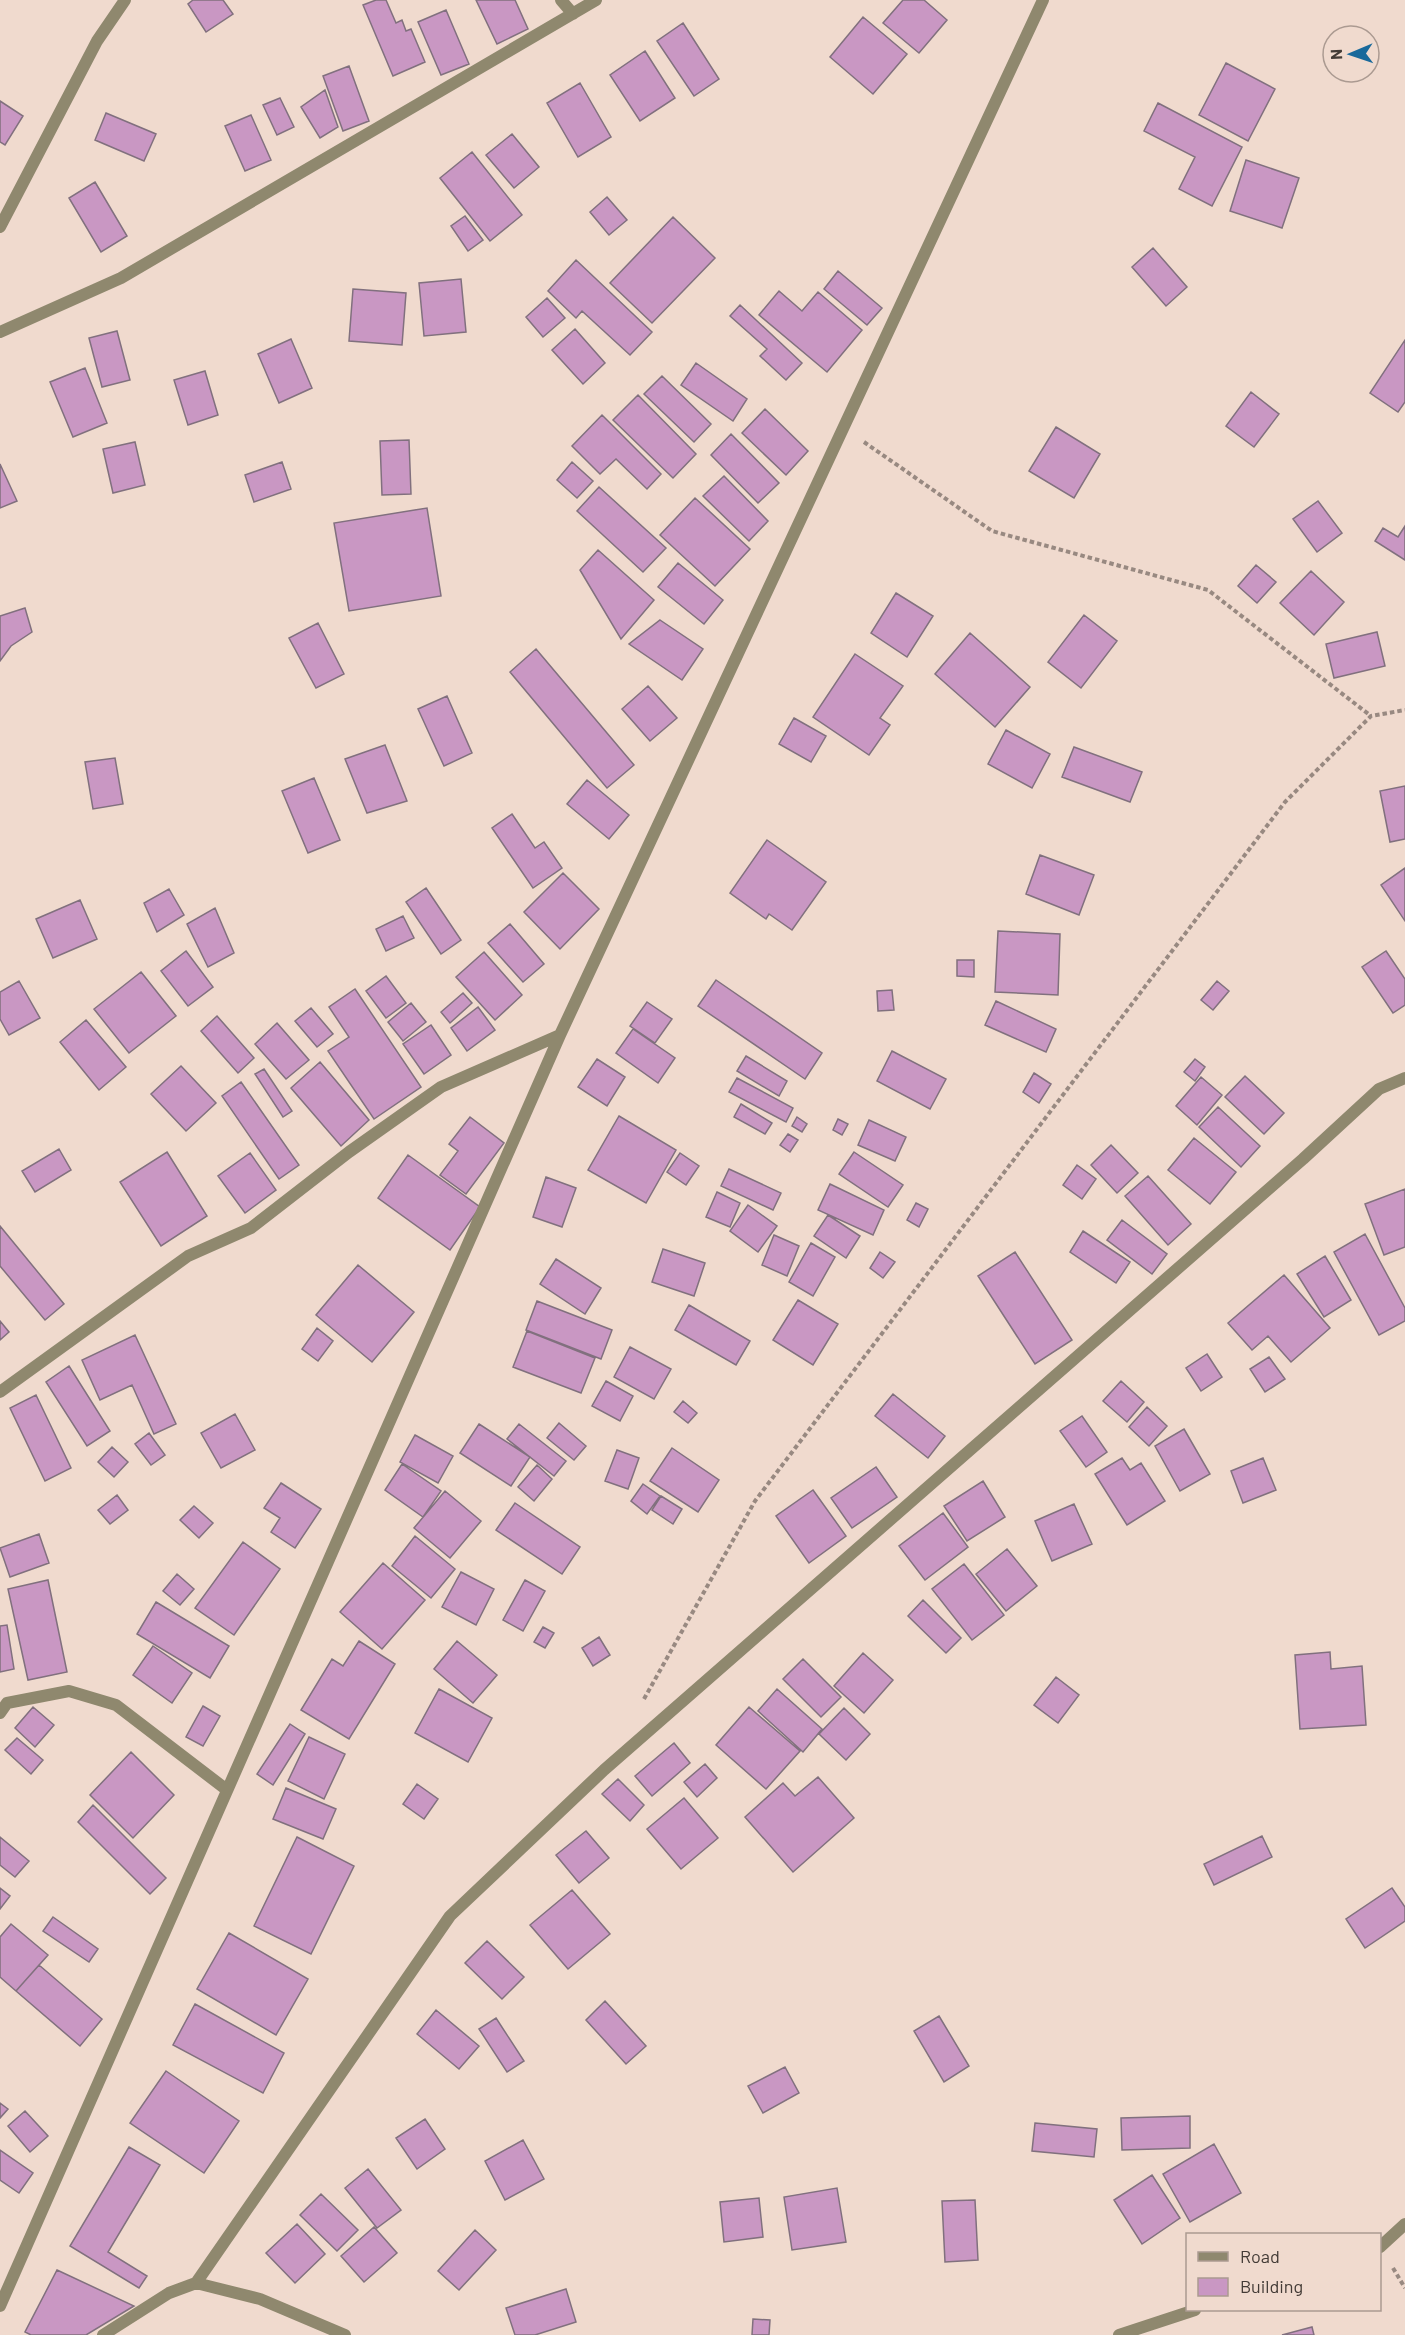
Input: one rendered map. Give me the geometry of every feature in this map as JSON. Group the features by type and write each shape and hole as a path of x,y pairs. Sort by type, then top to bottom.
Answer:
{"street":[{"path":"0,227 97,41 125,0"},
{"path":"561,0 573,14"},
{"path":"0,332 122,278 596,0"},
{"path":"0,2306 560,1035 1043,0"},
{"path":"0,1392 188,1256 251,1228 349,1152 441,1087 560,1035"},
{"path":"196,2283 450,1916 604,1770 1286,1174 1379,1089 1405,1078"},
{"path":"0,1713 8,1703 69,1691 116,1704 227,1790"},
{"path":"1381,2246 1405,2223"},
{"path":"103,2335 169,2293 196,2283 260,2299 345,2335"},
{"path":"1119,2335 1192,2311"}],"path":[{"path":"843,428 992,531 1208,590 1371,716"},
{"path":"639,1708 755,1501 1285,802 1371,716 1405,710"}],"building":[{"path":"193,0 223,0 233,14 206,32 188,4"},
{"path":"376,0 386,0 396,23 402,20 406,31 411,29 425,62 393,76 363,5"},
{"path":"476,0 515,0 528,29 497,44"},
{"path":"903,0 924,0 947,20 919,53 883,23"},
{"path":"446,10 469,64 441,75 418,22"},
{"path":"863,17 907,54 873,94 830,57"},
{"path":"683,23 719,79 694,96 657,41"},
{"path":"645,51 675,98 640,121 610,75"},
{"path":"1226,63 1275,89 1248,141 1199,115"},
{"path":"349,66 369,121 343,131 323,76"},
{"path":"580,83 611,137 578,157 547,103"},
{"path":"325,90 338,127 320,138 301,107"},
{"path":"280,98 294,127 277,135 263,105"},
{"path":"0,101 23,116 5,145 0,142"},
{"path":"1158,103 1242,147 1212,206 1179,189 1195,157 1144,131"},
{"path":"106,113 156,134 144,161 95,140"},
{"path":"251,115 271,160 245,171 225,126"},
{"path":"512,134 539,167 514,188 486,155"},
{"path":"472,152 522,215 490,241 440,178"},
{"path":"1246,160 1299,178 1282,228 1230,211"},
{"path":"95,182 127,236 101,252 69,198"},
{"path":"607,197 627,220 609,235 590,212"},
{"path":"465,216 483,240 468,251 451,226"},
{"path":"673,217 715,258 652,323 610,283"},
{"path":"1153,248 1187,287 1166,306 1132,267"},
{"path":"576,260 652,332 630,355 582,311 576,318 548,291"},
{"path":"838,271 882,308 867,325 824,289"},
{"path":"461,279 466,332 424,336 419,283"},
{"path":"353,289 406,293 402,345 349,341"},
{"path":"779,291 802,311 818,292 862,330 827,372 759,315"},
{"path":"547,298 565,318 543,337 526,317"},
{"path":"740,305 802,363 786,380 760,356 767,349 730,316"},
{"path":"575,329 605,363 583,384 552,350"},
{"path":"117,331 130,380 102,387 89,338"},
{"path":"291,339 312,388 279,403 258,354"},
{"path":"1405,340 1405,402 1398,412 1370,393"},
{"path":"696,363 747,399 733,421 681,385"},
{"path":"85,368 107,423 73,437 50,382"},
{"path":"205,371 218,415 188,425 174,380"},
{"path":"662,376 711,424 694,442 644,394"},
{"path":"1251,392 1279,414 1254,447 1226,426"},
{"path":"638,395 696,454 673,478 613,420"},
{"path":"765,409 808,451 786,475 742,433"},
{"path":"602,415 661,474 647,489 616,459 600,474 572,446"},
{"path":"1056,427 1100,454 1074,498 1029,471"},
{"path":"731,434 779,483 758,503 711,455"},
{"path":"409,440 411,494 382,495 380,441"},
{"path":"135,442 145,485 113,493 103,449"},
{"path":"282,462 291,489 254,502 245,475"},
{"path":"572,462 593,481 577,498 557,480"},
{"path":"0,464 17,501 0,508"},
{"path":"724,476 768,521 749,541 703,496"},
{"path":"599,487 666,548 643,572 577,511"},
{"path":"695,498 750,549 715,586 660,535"},
{"path":"1318,501 1342,533 1317,552 1293,519"},
{"path":"427,508 441,596 349,611 334,523"},
{"path":"1405,526 1405,560 1375,541 1383,528 1398,537"},
{"path":"598,550 654,600 621,639 580,570"},
{"path":"678,563 723,600 704,624 658,587"},
{"path":"1256,565 1276,582 1257,603 1238,586"},
{"path":"1311,571 1344,602 1314,635 1280,603"},
{"path":"896,593 933,616 907,657 871,633"},
{"path":"25,608 32,632 11,646 0,661 0,616"},
{"path":"1084,615 1117,641 1081,688 1048,662"},
{"path":"660,620 703,649 682,680 629,644"},
{"path":"318,623 344,674 316,688 289,638"},
{"path":"1377,632 1385,666 1334,678 1326,644"},
{"path":"970,633 1030,687 995,727 935,674"},
{"path":"536,649 634,765 607,788 510,672"},
{"path":"855,654 903,686 880,718 890,725 869,755 813,717"},
{"path":"648,686 677,718 650,741 622,709"},
{"path":"447,696 472,753 444,766 418,709"},
{"path":"794,718 826,736 811,762 779,744"},
{"path":"1006,730 1050,754 1032,788 988,764"},
{"path":"385,745 407,801 367,813 345,759"},
{"path":"1074,747 1142,772 1130,802 1062,777"},
{"path":"115,758 123,804 93,809 85,762"},
{"path":"314,778 340,840 308,853 282,791"},
{"path":"587,780 629,815 609,839 567,804"},
{"path":"1405,786 1405,839 1390,842 1380,791"},
{"path":"512,814 535,848 544,842 562,868 533,888 492,828"},
{"path":"767,840 826,882 792,930 769,914 766,919 730,893"},
{"path":"1040,855 1094,875 1079,915 1026,894"},
{"path":"1405,868 1405,921 1381,885"},
{"path":"563,873 599,909 560,949 524,912"},
{"path":"426,888 461,940 441,954 406,902"},
{"path":"169,889 184,915 157,932 144,903"},
{"path":"80,900 97,939 53,958 36,919"},
{"path":"215,908 234,953 208,967 187,924"},
{"path":"403,916 414,938 386,951 376,929"},
{"path":"510,924 544,964 523,982 488,943"},
{"path":"998,931 1060,934 1058,995 995,992"},
{"path":"186,951 213,987 188,1006 161,971"},
{"path":"1386,951 1405,979 1405,1005 1393,1013 1362,967"},
{"path":"484,952 522,995 495,1020 456,977"},
{"path":"957,960 974,960 974,977 957,976"},
{"path":"141,972 176,1016 129,1053 94,1009"},
{"path":"386,976 406,1003 386,1018 366,991"},
{"path":"716,980 822,1053 805,1079 698,1006"},
{"path":"19,981 40,1018 9,1035 0,1019 0,992"},
{"path":"1217,981 1229,991 1213,1010 1201,1000"},
{"path":"355,989 421,1087 374,1119 328,1051 349,1037 329,1007"},
{"path":"892,990 894,1010 878,1011 877,991"},
{"path":"463,993 472,1003 450,1023 441,1012"},
{"path":"996,1001 1056,1029 1046,1052 985,1025"},
{"path":"647,1002 672,1019 655,1043 630,1026"},
{"path":"411,1003 426,1022 403,1041 388,1022"},
{"path":"478,1007 495,1030 467,1051 451,1028"},
{"path":"311,1008 333,1034 317,1047 295,1021"},
{"path":"217,1016 254,1058 238,1073 201,1031"},
{"path":"86,1020 126,1067 99,1090 60,1042"},
{"path":"277,1023 309,1060 286,1079 255,1044"},
{"path":"431,1025 451,1055 424,1074 403,1044"},
{"path":"633,1029 675,1058 658,1083 616,1053"},
{"path":"892,1051 946,1079 930,1109 877,1081"},
{"path":"746,1056 787,1081 779,1096 737,1071"},
{"path":"597,1059 625,1077 607,1106 578,1087"},
{"path":"1195,1059 1205,1067 1195,1081 1184,1072"},
{"path":"320,1062 369,1120 341,1146 291,1088"},
{"path":"181,1066 216,1103 186,1131 151,1094"},
{"path":"264,1069 292,1111 283,1117 255,1074"},
{"path":"1034,1073 1051,1084 1039,1103 1023,1092"},
{"path":"1245,1076 1284,1113 1264,1134 1225,1097"},
{"path":"1201,1077 1222,1095 1197,1125 1176,1106"},
{"path":"737,1078 793,1108 786,1122 729,1092"},
{"path":"241,1082 299,1165 279,1179 222,1096"},
{"path":"741,1104 772,1123 765,1134 734,1117"},
{"path":"1218,1107 1260,1146 1241,1167 1199,1127"},
{"path":"619,1116 676,1150 646,1203 588,1170"},
{"path":"470,1117 504,1143 466,1194 440,1175 458,1151 449,1144"},
{"path":"797,1117 807,1124 802,1132 792,1126"},
{"path":"838,1119 848,1124 842,1135 833,1130"},
{"path":"869,1120 906,1137 895,1161 858,1145"},
{"path":"788,1134 798,1140 790,1152 780,1145"},
{"path":"1194,1138 1236,1172 1210,1204 1168,1170"},
{"path":"1111,1145 1138,1173 1117,1193 1091,1165"},
{"path":"59,1149 71,1170 35,1192 22,1171"},
{"path":"167,1152 207,1216 161,1246 120,1182"},
{"path":"854,1152 903,1185 888,1207 839,1174"},
{"path":"250,1153 276,1190 245,1213 218,1176"},
{"path":"680,1153 699,1166 686,1185 667,1172"},
{"path":"408,1155 480,1207 450,1250 378,1198"},
{"path":"1077,1165 1096,1179 1082,1199 1063,1185"},
{"path":"729,1169 781,1193 773,1210 721,1186"},
{"path":"1148,1176 1191,1224 1168,1245 1125,1196"},
{"path":"546,1177 576,1188 562,1227 533,1217"},
{"path":"830,1184 884,1210 873,1235 818,1210"},
{"path":"1405,1189 1405,1247 1384,1255 1365,1204"},
{"path":"717,1192 740,1203 730,1227 706,1217"},
{"path":"916,1203 928,1209 919,1227 907,1220"},
{"path":"748,1205 777,1226 758,1252 730,1231"},
{"path":"828,1215 860,1236 846,1258 814,1236"},
{"path":"1122,1220 1167,1254 1152,1274 1107,1240"},
{"path":"0,1226 64,1304 45,1320 0,1266"},
{"path":"1083,1231 1130,1262 1116,1283 1070,1252"},
{"path":"1365,1234 1405,1308 1405,1321 1379,1335 1334,1252"},
{"path":"774,1235 799,1246 787,1276 762,1265"},
{"path":"811,1243 835,1257 813,1296 789,1282"},
{"path":"663,1249 705,1263 694,1296 652,1282"},
{"path":"880,1252 895,1262 883,1278 870,1268"},
{"path":"1015,1252 1072,1340 1035,1364 978,1276"},
{"path":"1325,1256 1351,1300 1324,1317 1297,1274"},
{"path":"556,1259 601,1288 585,1314 540,1284"},
{"path":"358,1265 414,1312 372,1362 316,1315"},
{"path":"1284,1275 1330,1328 1291,1362 1268,1336 1252,1350 1228,1323"},
{"path":"798,1300 838,1324 813,1365 773,1340"},
{"path":"537,1301 612,1330 601,1359 526,1330"},
{"path":"689,1305 750,1341 736,1365 675,1330"},
{"path":"0,1321 9,1332 0,1340"},
{"path":"317,1328 333,1341 318,1361 302,1349"},
{"path":"527,1331 595,1358 581,1393 513,1367"},
{"path":"135,1335 176,1424 154,1434 132,1385 100,1400 82,1360"},
{"path":"630,1347 671,1369 654,1399 614,1377"},
{"path":"1207,1354 1222,1377 1201,1391 1186,1368"},
{"path":"1269,1357 1285,1379 1265,1392 1250,1369"},
{"path":"69,1366 110,1431 87,1446 46,1382"},
{"path":"606,1381 633,1396 620,1421 592,1406"},
{"path":"1121,1381 1144,1402 1127,1422 1103,1401"},
{"path":"893,1394 945,1436 928,1458 875,1416"},
{"path":"36,1395 71,1468 45,1481 10,1408"},
{"path":"683,1401 697,1413 688,1423 674,1412"},
{"path":"1147,1407 1167,1426 1149,1446 1129,1427"},
{"path":"235,1414 255,1450 221,1468 201,1433"},
{"path":"1082,1416 1107,1452 1086,1467 1060,1431"},
{"path":"559,1423 586,1446 574,1460 547,1438"},
{"path":"479,1424 530,1457 511,1486 460,1453"},
{"path":"519,1424 566,1461 554,1476 507,1439"},
{"path":"1184,1429 1210,1474 1180,1491 1155,1446"},
{"path":"149,1433 165,1455 151,1465 135,1444"},
{"path":"415,1435 453,1456 438,1483 400,1462"},
{"path":"112,1447 128,1462 114,1477 98,1462"},
{"path":"672,1448 719,1480 698,1512 650,1481"},
{"path":"617,1450 639,1458 628,1489 605,1481"},
{"path":"1122,1458 1130,1470 1141,1463 1165,1501 1127,1525 1095,1474"},
{"path":"1263,1458 1276,1490 1243,1503 1231,1471"},
{"path":"402,1464 441,1491 423,1517 385,1490"},
{"path":"537,1465 552,1479 534,1501 518,1487"},
{"path":"876,1467 897,1497 852,1528 831,1498"},
{"path":"983,1481 1005,1517 967,1541 944,1506"},
{"path":"281,1483 321,1509 295,1548 271,1532 280,1518 264,1508"},
{"path":"643,1484 660,1496 647,1514 631,1501"},
{"path":"813,1490 846,1536 809,1563 776,1516"},
{"path":"445,1491 481,1521 450,1558 414,1528"},
{"path":"117,1495 128,1510 110,1524 98,1510"},
{"path":"661,1496 682,1509 673,1524 652,1510"},
{"path":"515,1503 580,1547 562,1574 496,1530"},
{"path":"1074,1504 1092,1544 1052,1561 1035,1521"},
{"path":"194,1506 213,1523 199,1538 180,1520"},
{"path":"943,1513 968,1547 925,1580 899,1546"},
{"path":"39,1534 49,1563 10,1577 0,1548"},
{"path":"415,1536 455,1569 431,1598 392,1566"},
{"path":"243,1542 280,1569 234,1635 195,1608"},
{"path":"1007,1549 1037,1586 1006,1611 976,1574"},
{"path":"383,1563 425,1600 382,1649 340,1612"},
{"path":"964,1564 1004,1615 972,1640 932,1589"},
{"path":"461,1572 494,1589 476,1625 442,1607"},
{"path":"177,1574 194,1589 180,1605 163,1591"},
{"path":"48,1580 67,1672 28,1680 8,1589"},
{"path":"525,1580 545,1591 523,1631 503,1620"},
{"path":"923,1600 961,1638 946,1653 908,1616"},
{"path":"156,1602 229,1646 210,1678 137,1634"},
{"path":"7,1625 14,1669 0,1672 0,1626"},
{"path":"543,1627 554,1633 545,1648 534,1642"},
{"path":"599,1637 610,1655 593,1666 582,1648"},
{"path":"359,1641 395,1664 349,1739 301,1710 332,1659 343,1666"},
{"path":"457,1641 497,1675 473,1703 434,1669"},
{"path":"153,1646 192,1673 172,1703 133,1675"},
{"path":"1330,1652 1331,1669 1362,1666 1366,1725 1300,1729 1295,1655"},
{"path":"863,1653 893,1680 864,1713 834,1686"},
{"path":"803,1659 841,1697 821,1717 783,1679"},
{"path":"1056,1677 1079,1695 1058,1723 1034,1705"},
{"path":"439,1689 492,1718 468,1762 415,1733"},
{"path":"777,1689 822,1729 803,1752 758,1711"},
{"path":"203,1706 220,1716 203,1746 186,1737"},
{"path":"33,1707 54,1725 35,1747 15,1728"},
{"path":"749,1707 800,1751 766,1789 716,1745"},
{"path":"844,1708 870,1734 846,1760 819,1734"},
{"path":"290,1724 305,1734 273,1785 257,1774"},
{"path":"309,1737 345,1754 324,1799 288,1781"},
{"path":"17,1738 43,1760 31,1774 5,1750"},
{"path":"674,1743 690,1763 652,1796 635,1776"},
{"path":"131,1752 174,1795 133,1838 90,1795"},
{"path":"705,1764 717,1778 697,1797 684,1782"},
{"path":"818,1777 854,1818 793,1872 745,1817 783,1783 795,1796"},
{"path":"618,1779 644,1805 630,1821 602,1794"},
{"path":"417,1784 438,1799 424,1819 403,1804"},
{"path":"286,1788 336,1809 323,1839 273,1819"},
{"path":"684,1798 718,1838 681,1869 647,1829"},
{"path":"93,1805 166,1878 150,1894 78,1822"},
{"path":"586,1831 609,1858 579,1883 556,1855"},
{"path":"1262,1836 1272,1857 1214,1885 1204,1864"},
{"path":"0,1837 29,1861 15,1877 0,1865"},
{"path":"297,1837 354,1866 311,1954 254,1926"},
{"path":"0,1888 10,1896 0,1909"},
{"path":"1392,1888 1405,1907 1405,1921 1365,1948 1346,1919"},
{"path":"572,1890 610,1934 568,1969 530,1925"},
{"path":"53,1917 98,1949 89,1962 43,1931"},
{"path":"11,1924 48,1955 16,1991 0,1977 0,1937"},
{"path":"229,1933 308,1979 276,2035 197,1989"},
{"path":"487,1941 524,1977 502,1999 465,1963"},
{"path":"39,1965 102,2019 80,2046 16,1991"},
{"path":"605,2001 646,2046 626,2064 586,2020"},
{"path":"195,2004 284,2053 263,2093 173,2045"},
{"path":"436,2010 479,2046 459,2069 417,2034"},
{"path":"939,2016 969,2066 944,2082 914,2031"},
{"path":"496,2018 524,2061 507,2072 479,2029"},
{"path":"785,2067 799,2093 763,2113 748,2086"},
{"path":"166,2071 239,2121 204,2173 130,2123"},
{"path":"0,2103 8,2109 0,2118"},
{"path":"25,2111 48,2136 30,2152 8,2126"},
{"path":"1190,2116 1190,2148 1122,2150 1121,2118"},
{"path":"425,2119 445,2149 417,2169 396,2138"},
{"path":"1035,2123 1097,2129 1094,2157 1032,2151"},
{"path":"523,2140 544,2179 505,2200 485,2161"},
{"path":"1214,2144 1241,2193 1190,2222 1163,2174"},
{"path":"129,2147 160,2165 108,2252 147,2276 139,2288 70,2246"},
{"path":"0,2150 33,2173 19,2193 0,2180"},
{"path":"368,2169 401,2210 377,2228 345,2188"},
{"path":"1152,2175 1180,2218 1142,2244 1114,2200"},
{"path":"837,2188 846,2242 792,2250 784,2197"},
{"path":"321,2194 358,2230 337,2251 300,2215"},
{"path":"759,2198 763,2237 724,2242 720,2202"},
{"path":"975,2200 978,2260 945,2262 942,2201"},
{"path":"297,2224 325,2254 295,2283 266,2253"},
{"path":"374,2227 397,2253 364,2282 341,2256"},
{"path":"475,2230 496,2250 459,2290 438,2271"},
{"path":"57,2270 134,2306 86,2335 31,2335 25,2332"},
{"path":"566,2289 576,2322 535,2335 515,2335 506,2308"},
{"path":"753,2319 770,2320 769,2335 752,2335"},
{"path":"1312,2327 1314,2335 1282,2335"}]}
